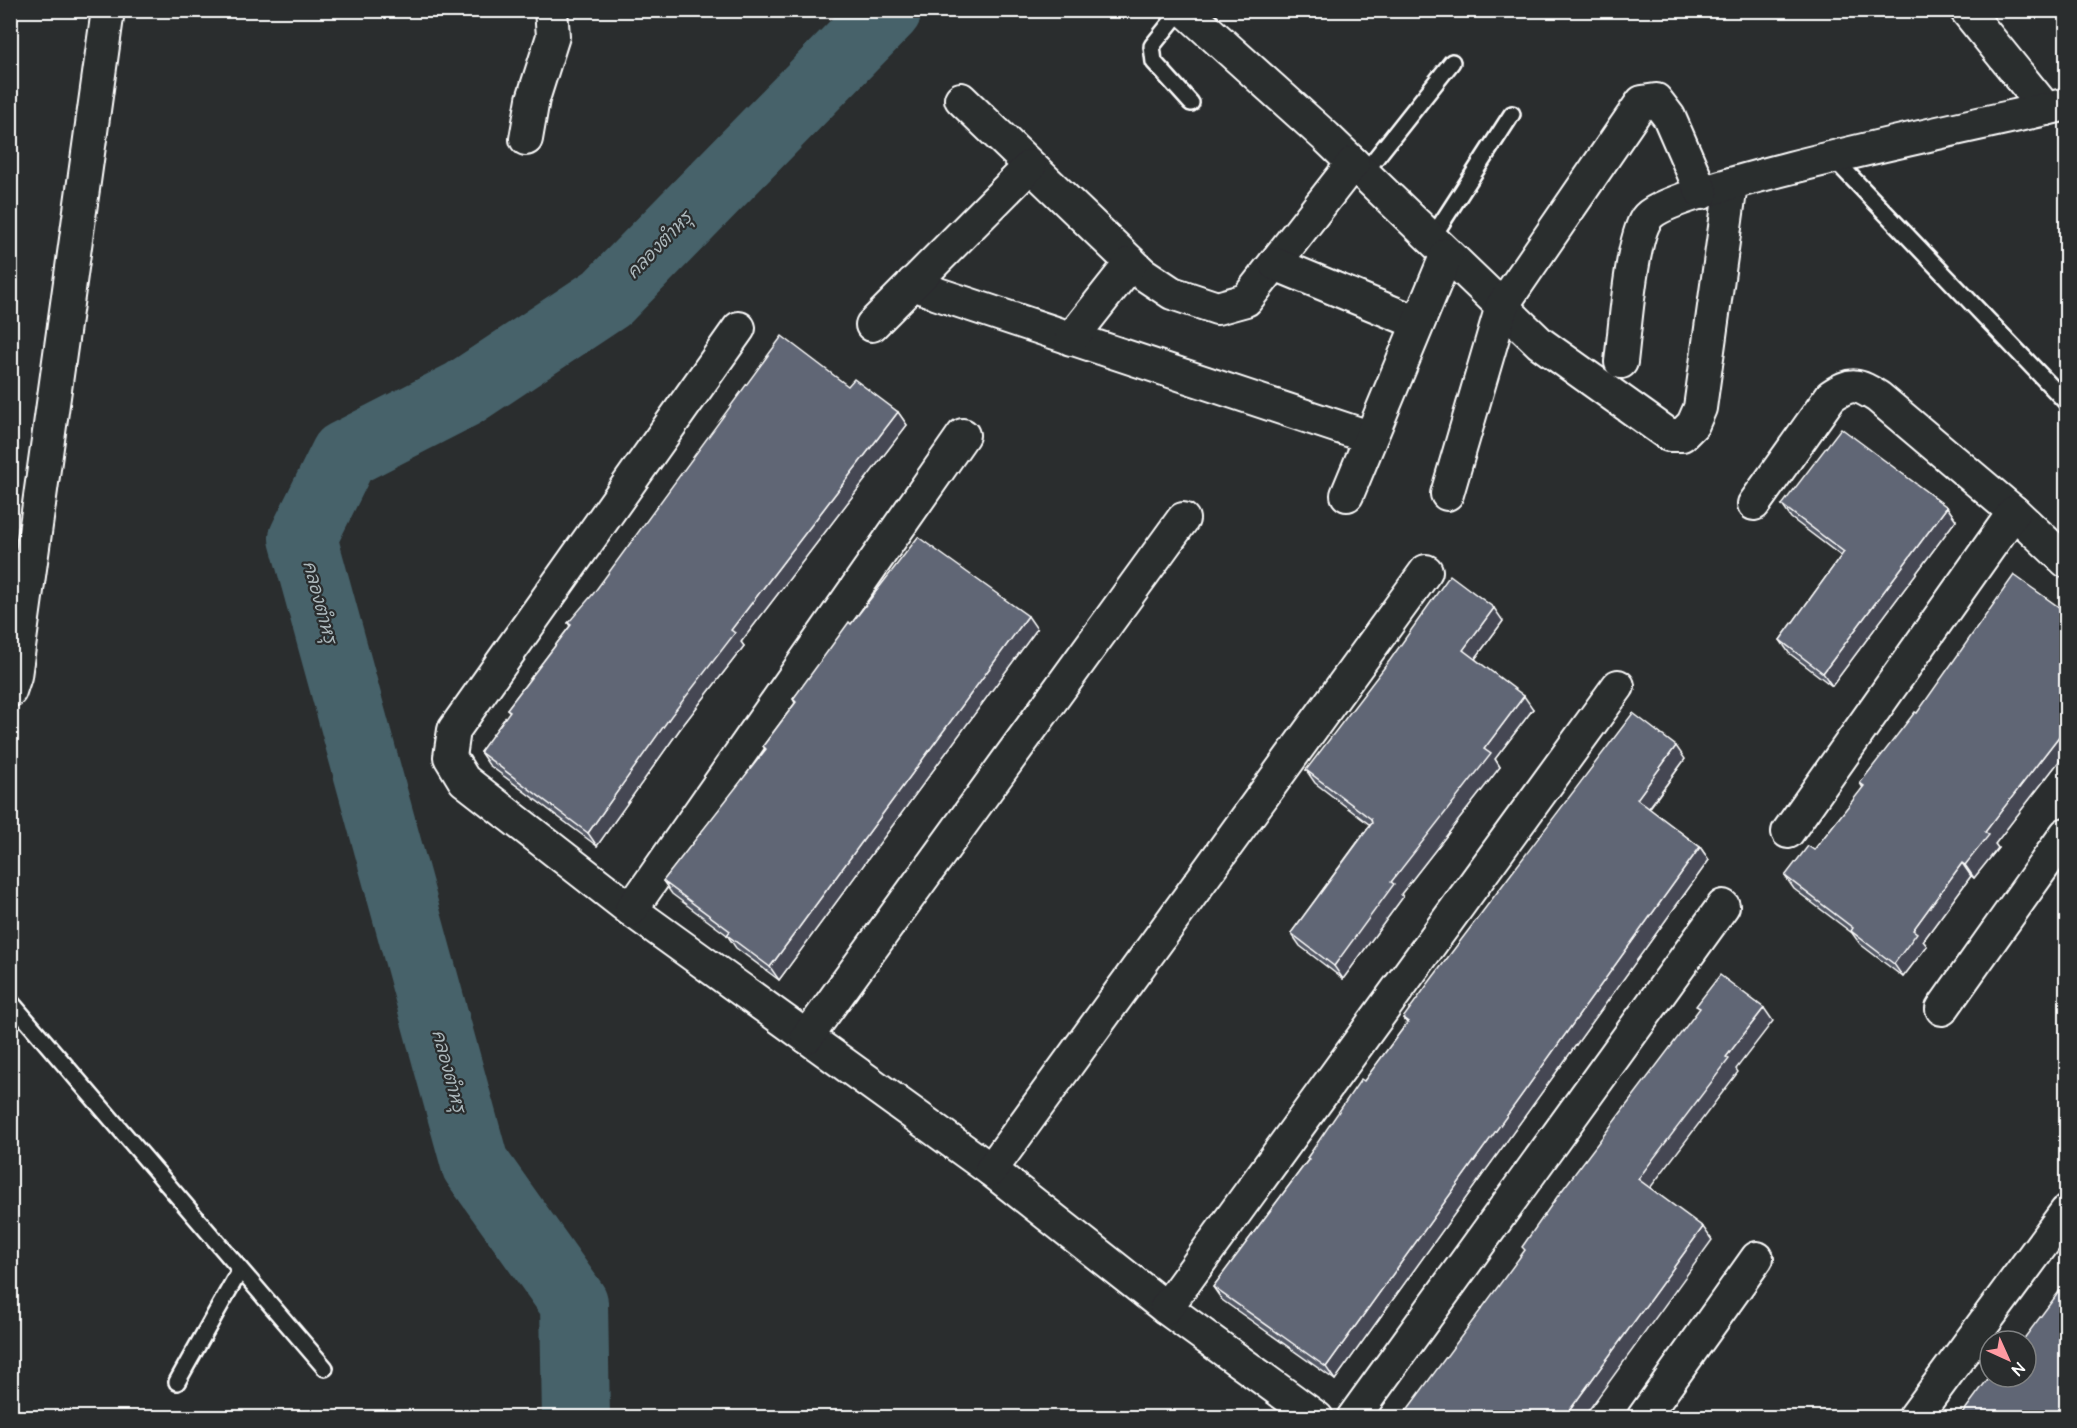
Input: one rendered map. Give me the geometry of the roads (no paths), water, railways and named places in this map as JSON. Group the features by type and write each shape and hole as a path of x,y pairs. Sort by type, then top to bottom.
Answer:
{"street":[{"path":"10,691 15,676 108,10"},
{"path":"526,139 533,99 553,36 551,10"},
{"path":"1183,10 1358,168 1439,246 1502,306 1549,350 1669,435 1682,435 1693,424 1700,408 1717,188 1656,100 1642,102 1502,306 1447,494"},
{"path":"1621,362 1638,238 1646,218 1661,207 1717,188 1833,158 2056,107 1966,10"},
{"path":"961,99 1142,273 1172,293 1217,308 1246,300 1358,168"},
{"path":"872,325 1030,166"},
{"path":"1347,495 1418,323 1439,246"},
{"path":"1071,339 1131,262"},
{"path":"1275,264 1418,323"},
{"path":"913,284 1071,339 1369,437"},
{"path":"739,328 454,730 450,757 464,780 631,910 991,1170 1166,1308 1317,1418"},
{"path":"1754,504 1830,396 1845,386 1859,386 1878,397 2014,512 2067,561"},
{"path":"631,910 963,435"},
{"path":"1788,832 2014,512"},
{"path":"807,1037 1183,519"},
{"path":"991,1170 1425,571"},
{"path":"1166,1308 1618,686"},
{"path":"1942,1009 2067,834"},
{"path":"1353,1418 1723,906"},
{"path":"1914,1418 2067,1212"},
{"path":"1642,1418 1757,1258"}],"lane":[{"path":"1183,10 1152,46 1154,62 1191,104"},
{"path":"1358,168 1452,62"},
{"path":"1439,246 1512,114"},
{"path":"1833,158 2067,402"},
{"path":"10,1001 325,1368"},
{"path":"177,1382 240,1270"}],"waterway":[{"name":"คลองตำหรุ","path":"576,1418 574,1303 475,1164 303,538 344,455 463,394 607,298 888,10"}]}
